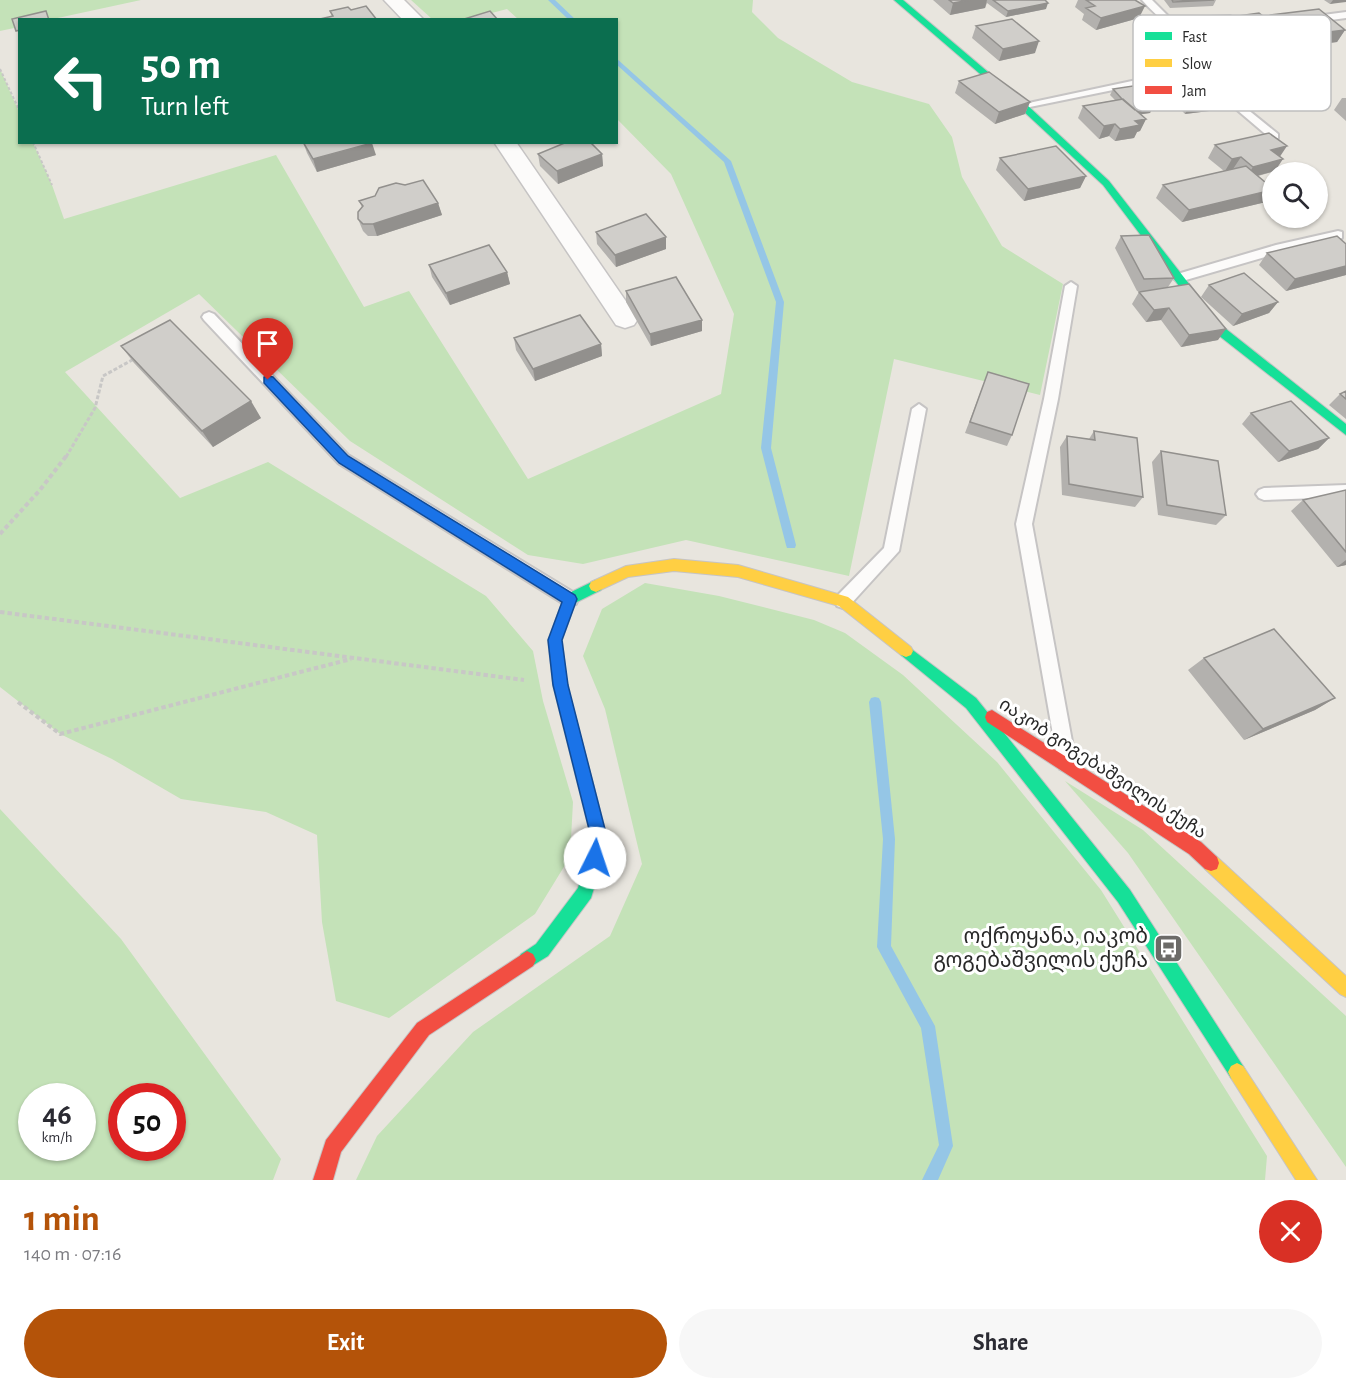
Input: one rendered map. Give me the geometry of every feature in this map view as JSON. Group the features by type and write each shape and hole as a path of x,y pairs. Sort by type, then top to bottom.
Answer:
{"street":[{"path":"393,0 413,18"},
{"path":"898,0 1024,107 1106,183 1217,328 1346,430"},
{"path":"506,144 625,319"},
{"path":"323,1180 333,1147 423,1029 542,950 585,892 600,841 560,685 555,640 570,599 626,572 674,565 738,571 843,601 970,703 1124,896 1307,1180"},
{"name":"იაკობ გოგებაშვილის ქუჩა","path":"970,703 1195,848 1346,987"}],"lane":[{"path":"1147,0 1161,15"},
{"path":"1331,17 1346,15"},
{"path":"1024,107 1133,89"},
{"path":"1245,111 1274,136"},
{"path":"1179,278 1280,248 1338,236"},
{"path":"1067,764 1024,524 1051,399 1071,286"},
{"path":"209,317 343,459 570,599"},
{"path":"843,601 891,551 919,409"},
{"path":"1264,494 1346,491"}],"path":[{"path":"0,69 18,108"},
{"path":"34,144 52,185"},
{"path":"0,534 41,492 72,445 96,406 103,376 141,355"},
{"path":"0,612 560,685"},
{"path":"18,702 60,734 354,658"}],"green space":[{"path":"0,0 141,0 58,18 18,18 18,27 0,31"},
{"path":"411,0 753,0 752,12 778,38 852,82 929,104 952,137 962,177 1002,246 1063,284 1040,395 894,359 849,576 686,540 583,564 528,555 350,441 199,294 65,372 180,498 268,462 486,596 533,651 543,701 573,802 570,857 535,914 389,1018 336,1001 322,922 317,835 266,812 181,799 112,759 60,734 0,687 0,69 18,110 18,144 33,144 64,219 276,155 364,307 409,291 528,479 721,394 734,314 671,174 618,120 618,18 517,18 507,9 473,18 431,18"},
{"path":"645,583 719,596 814,620 845,633 903,675 997,762 1101,890 1267,1156 1265,1180 356,1180 377,1136 473,1032 610,936 642,864 605,709 583,656 602,609"},
{"path":"1065,781 1143,830 1346,1016 1346,1167 1128,853"},
{"path":"0,809 121,939 281,1159 273,1180 0,1180"}],"building":[{"path":"949,0 970,0 953,3"},
{"path":"993,0 1045,0 1048,3 1008,11"},
{"path":"1086,0 1135,0 1145,6 1101,18 1086,8 1095,6"},
{"path":"1172,0 1214,0 1173,2"},
{"path":"366,6 375,18 324,18 333,16 330,11 348,7 351,10"},
{"path":"1319,9 1326,15 1271,15"},
{"path":"46,11 48,18 18,18 18,30 16,31 12,19"},
{"path":"490,11 496,18 467,18"},
{"path":"1012,19 1039,41 1003,49 976,26"},
{"path":"1331,19 1345,30 1331,32"},
{"path":"989,72 1030,102 999,112 959,81"},
{"path":"1133,86 1133,108 1122,99 1113,89"},
{"path":"1123,99 1133,108 1133,111 1137,111 1146,119 1135,121 1140,125 1120,129 1115,124 1104,126 1083,106"},
{"path":"1269,133 1287,146 1271,150 1283,159 1262,162 1262,165 1253,167 1241,157 1232,159 1215,145"},
{"path":"304,144 368,144 313,159"},
{"path":"562,144 592,144 602,154 557,171 538,154"},
{"path":"1056,146 1086,176 1028,189 1000,158"},
{"path":"1246,166 1262,180 1262,192 1189,210 1163,185"},
{"path":"423,180 438,203 373,224 363,224 358,219 358,212 363,206 359,201 375,196 379,188 396,183 405,185"},
{"path":"646,214 666,237 615,255 596,232"},
{"path":"1149,235 1174,278 1144,279 1121,236"},
{"path":"1337,236 1346,244 1346,266 1295,279 1267,253"},
{"path":"489,245 507,272 446,293 429,265"},
{"path":"1244,273 1278,302 1242,314 1209,285"},
{"path":"676,277 702,320 650,334 626,291"},
{"path":"1189,284 1226,329 1189,335 1169,308 1154,310 1139,292"},
{"path":"580,315 601,344 533,369 514,338"},
{"path":"170,320 251,401 202,431 121,346"},
{"path":"988,372 1029,384 1012,435 970,422"},
{"path":"1346,391 1346,399 1340,394"},
{"path":"1291,401 1329,438 1289,451 1251,413"},
{"path":"1094,431 1137,438 1143,497 1069,484 1067,436 1095,440"},
{"path":"1161,451 1218,461 1226,515 1167,505"},
{"path":"1346,490 1346,552 1303,500"},
{"path":"1274,629 1335,698 1263,729 1204,658"}],"waterway":[{"path":"551,0 571,18"},
{"path":"618,62 727,161 780,302 766,448 791,545"},
{"path":"875,702 889,839 884,947 928,1026 946,1146 930,1180"}],"traffic: fast":[{"path":"898,0 1024,107 1106,183 1217,328 1346,430"},
{"path":"527,960 542,950 585,892 600,841 560,685 555,640 570,599 596,586"},
{"path":"906,651 971,703 1124,896 1237,1072"}],"traffic: slow":[{"path":"596,586 626,572 674,565 738,571 843,601 906,651"},
{"path":"1211,863 1346,988"},
{"path":"1237,1072 1307,1180"}],"traffic: jam":[{"path":"992,717 1195,848 1211,863"},
{"path":"323,1180 333,1147 423,1029 527,960"}],"place":[{"name":"ოქროყანა, იაკობ გოგებაშვილის ქუჩა","path":"1169,948"}],"route":[{"path":"268,380 343,459 570,599 555,640 560,685 600,841 595,858"}]}
